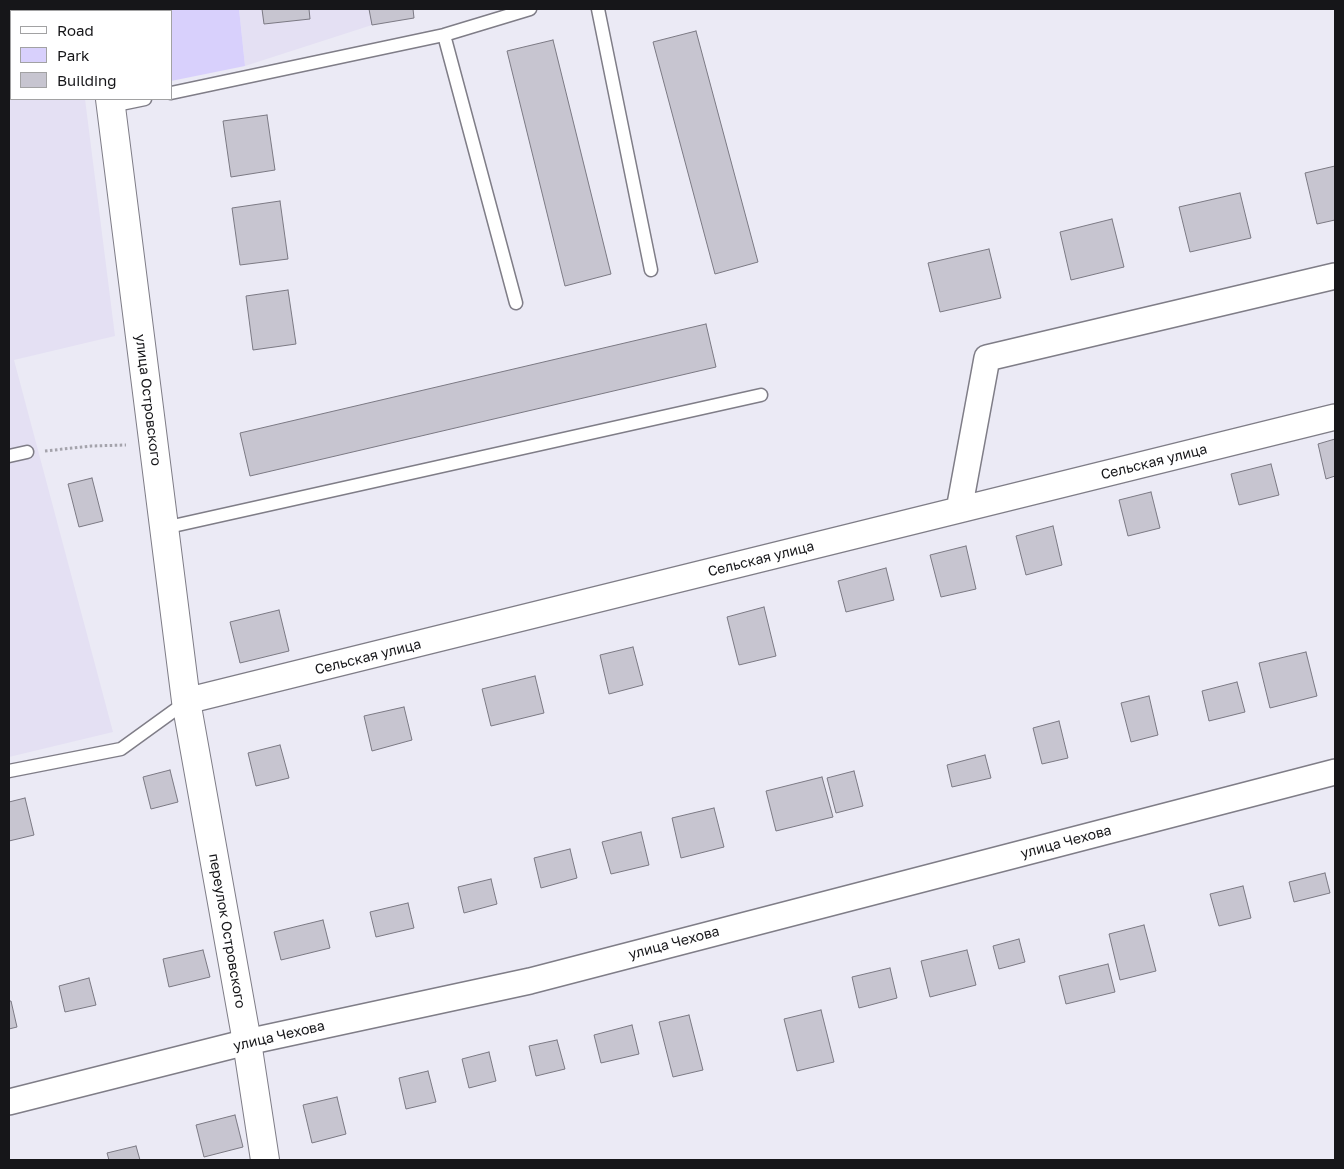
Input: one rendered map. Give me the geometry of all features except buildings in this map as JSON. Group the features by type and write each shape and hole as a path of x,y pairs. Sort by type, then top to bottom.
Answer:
{"street":[{"name":"улица Островского","path":"111,102 186,701"},
{"path":"959,510 987,358 1335,276"},
{"name":"Сельская улица","path":"186,701 1335,417"},
{"name":"переулок Островского","path":"186,701 247,1042 265,1160"},
{"name":"улица Чехова","path":"9,1102 247,1042 530,981 1335,772"}],"lane":[{"path":"172,93 444,36 530,9"},
{"path":"598,9 651,270"},
{"path":"444,36 516,303"},
{"path":"111,102 134,100"},
{"path":"164,528 761,395"},
{"path":"9,456 27,452"},
{"path":"9,771 121,749 186,701"}],"path":[{"path":"27,452 90,446 154,444"}],"shaded area":[{"path":"9,9 75,9 10,10 10,100 85,100 115,336 14,360 113,732 9,757"},
{"path":"239,9 413,9 414,18 372,25 245,66"}],"green space":[{"path":"239,9 245,66 172,81 172,10 150,10"}]}
